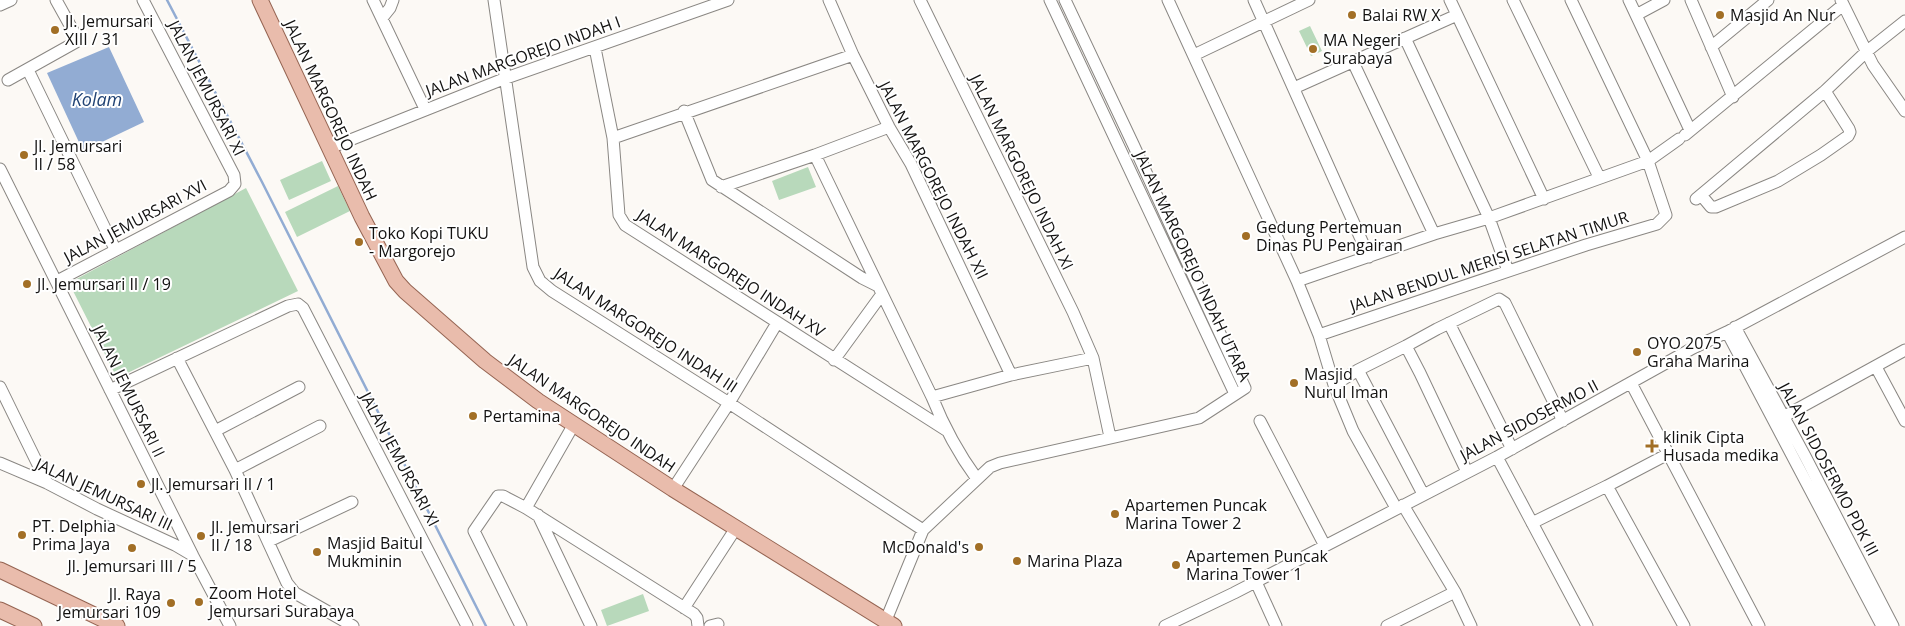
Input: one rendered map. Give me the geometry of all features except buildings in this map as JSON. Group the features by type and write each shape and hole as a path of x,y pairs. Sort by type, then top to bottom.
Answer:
{"main road":[{"name":"JALAN MARGOREJO INDAH","path":"260,0 362,217 396,281 498,372 538,401 736,528 890,623"},
{"path":"0,570 117,626"},
{"path":"0,610 34,626"}],"street":[{"path":"0,5 11,0"},
{"path":"8,80 75,43 77,40 56,0"},
{"name":"JALAN JEMURSARI XI","path":"143,0 234,175 235,184 229,190"},
{"path":"373,0 425,109"},
{"path":"382,18 390,8 393,0"},
{"name":"JALAN MARGOREJO INDAH III","path":"494,0 533,267 540,281 552,291 924,530"},
{"name":"JALAN MARGOREJO INDAH I","path":"330,148 506,78 728,0"},
{"name":"JALAN MARGOREJO INDAH XII","path":"829,0 853,55 889,127 911,164 1011,375"},
{"name":"JALAN MARGOREJO INDAH XI","path":"920,0 1073,312 1093,358 1110,437"},
{"name":"JALAN MARGOREJO INDAH UTARA","path":"1050,0 1240,391"},
{"name":"JALAN MARGOREJO INDAH UTARA","path":"1065,0 1134,144 1240,391"},
{"path":"1168,0 1296,280 1319,335 1334,384 1357,440 1455,592 1472,626"},
{"path":"1254,0 1369,257"},
{"path":"1194,55 1309,0"},
{"path":"1450,0 1544,198"},
{"path":"1513,0 1599,178"},
{"path":"1572,0 1648,161"},
{"path":"1629,0 1685,135"},
{"path":"1636,14 1664,0"},
{"path":"1691,0 1733,97"},
{"path":"1711,47 1768,0"},
{"path":"1296,280 1434,234 1489,218 1648,161 1733,97 1842,2 1870,59 1901,94 1905,110"},
{"path":"1294,88 1456,15"},
{"path":"1825,91 1849,129 1849,135 1814,160 1778,181 1714,208 1702,199 1825,91 1870,59 1905,21"},
{"path":"1406,38 1489,218 1508,271"},
{"name":"JALAN MARGOREJO INDAH XV","path":"595,48 612,138 619,215 625,225 946,430"},
{"path":"612,138 853,55"},
{"path":"1352,62 1434,234"},
{"path":"28,70 115,249"},
{"path":"684,112 709,176 721,187 880,290"},
{"path":"721,187 889,127"},
{"path":"815,155 932,397 946,430 964,462 977,479"},
{"name":"JALAN BENDUL MERISI SELATAN TIMUR","path":"1319,335 1586,245 1657,224 1666,215 1648,161"},
{"name":"JALAN JEMURSARI II","path":"0,169 193,556 230,626"},
{"name":"JALAN JEMURSARI XVI","path":"57,281 229,190"},
{"name":"JALAN SIDOSERMO II","path":"1165,626 1256,582 1497,457 1693,348 1731,330 1905,237"},
{"path":"834,360 880,290"},
{"path":"1334,384 1449,323 1495,300 1501,300 1505,304 1563,421"},
{"name":"JALAN JEMURSARI XI","path":"177,358 292,304 298,304 303,308 467,626"},
{"path":"673,488 729,403 777,323"},
{"path":"1449,323 1512,448"},
{"name":"JALAN SIDOSERMO PDK III","path":"1731,330 1878,605 1893,626"},
{"path":"1406,346 1467,472"},
{"path":"1778,415 1876,367 1905,350"},
{"path":"110,390 177,358 216,431 283,575 295,593 353,626"},
{"path":"932,397 1011,375 1093,358"},
{"path":"1876,367 1905,421"},
{"path":"1358,370 1423,494"},
{"path":"1631,383 1759,626"},
{"path":"0,387 47,483"},
{"path":"216,431 299,387"},
{"path":"890,623 924,530 990,468 1000,463 1199,418 1208,414 1240,391"},
{"path":"1260,421 1325,546"},
{"path":"526,508 574,424"},
{"path":"235,470 320,426"},
{"path":"1532,523 1668,454"},
{"path":"1497,457 1586,626"},
{"name":"JALAN JEMURSARI III","path":"0,463 47,483 97,510 175,545 193,556"},
{"path":"1607,486 1684,626"},
{"path":"522,626 474,530 498,496 503,496 538,515 695,615 698,626"},
{"path":"269,542 352,502"},
{"path":"538,515 591,626"},
{"path":"684,608 736,528"},
{"path":"1256,582 1276,626"},
{"path":"1391,625 1455,592"},
{"name":"JALAN SIDOSERMO PDK III","path":"1878,605 1882,626"}],"green space":[{"path":"1310,26 1322,51 1311,56 1299,31"},
{"path":"322,161 331,181 289,200 280,180"},
{"path":"808,167 816,187 779,200 772,181"},
{"path":"338,186 350,211 297,237 285,212"},
{"path":"246,188 298,291 117,378 69,283"},
{"path":"643,594 649,611 607,626 601,610"}],"water":[{"name":"Kolam","path":"109,47 144,122 83,151 47,73"}],"waterway":[{"path":"167,0 262,182 486,626"}],"place":[{"name":"Balai RW X","path":"1352,15"},
{"name":"Masjid An Nur","path":"1720,15"},
{"name":"Jl. Jemursari XIII / 31","path":"55,30"},
{"name":"MA Negeri Surabaya","path":"1313,49"},
{"name":"Jl. Jemursari II / 58","path":"24,155"},
{"name":"Gedung Pertemuan Dinas PU Pengairan","path":"1246,236"},
{"name":"Toko Kopi TUKU - Margorejo","path":"359,242"},
{"name":"Jl. Jemursari II / 19","path":"27,284"},
{"name":"OYO 2075 Graha Marina","path":"1637,352"},
{"name":"Masjid Nurul Iman","path":"1294,383"},
{"name":"Pertamina","path":"473,416"},
{"name":"klinik Cipta Husada medika","path":"1652,446"},
{"name":"Jl. Jemursari II / 1","path":"141,484"},
{"name":"Apartemen Puncak Marina Tower 2","path":"1115,514"},
{"name":"PT. Delphia Prima Jaya","path":"22,535"},
{"name":"Jl. Jemursari II / 18","path":"201,536"},
{"name":"McDonald's","path":"979,547"},
{"name":"Jl. Jemursari III / 5","path":"132,548"},
{"name":"Masjid Baitul Mukminin","path":"317,552"},
{"name":"Marina Plaza","path":"1017,561"},
{"name":"Apartemen Puncak Marina Tower 1","path":"1176,565"},
{"name":"Zoom Hotel Jemursari Surabaya","path":"199,602"},
{"name":"Jl. Raya Jemursari 109","path":"171,603"}]}
